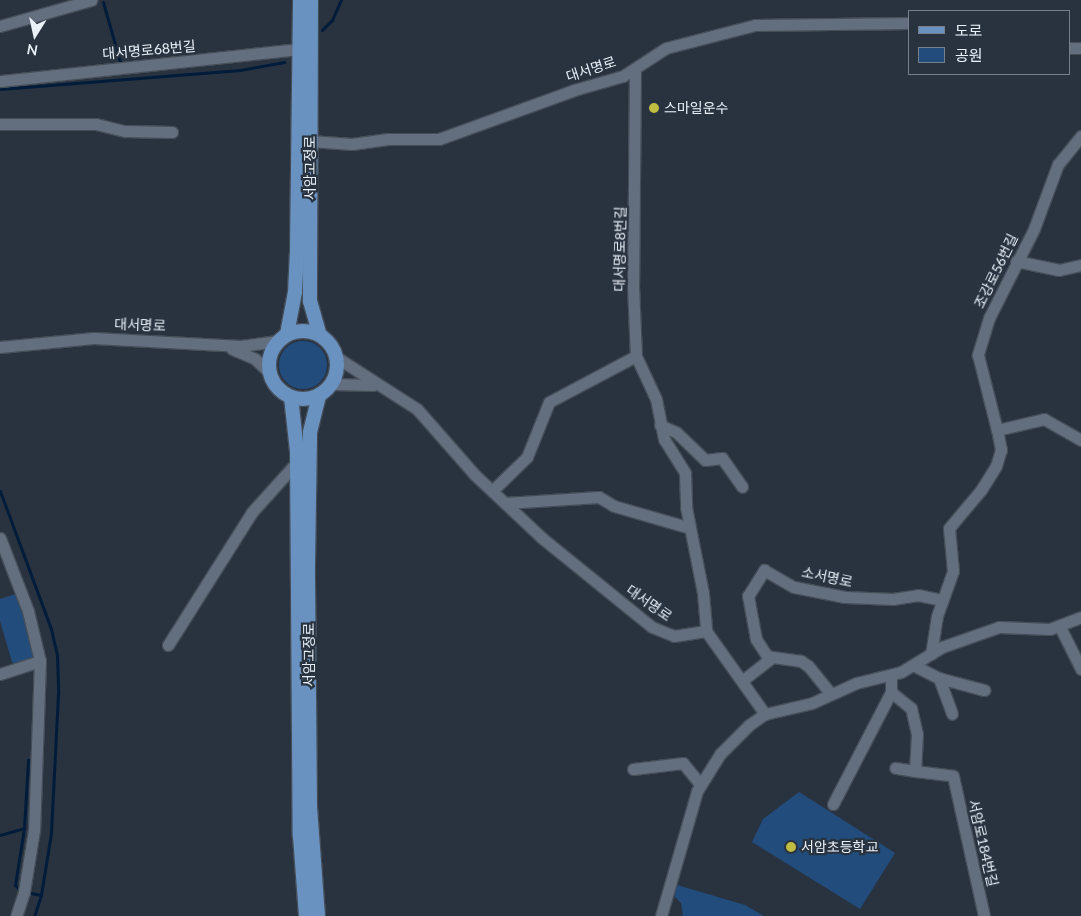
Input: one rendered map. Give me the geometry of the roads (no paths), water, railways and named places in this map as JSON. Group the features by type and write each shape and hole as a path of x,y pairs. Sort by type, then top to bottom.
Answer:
{"main road":[{"name":"서암고정로","path":"283,337 295,292 300,0"},
{"name":"서암고정로","path":"311,0 310,301 320,335"},
{"path":"310,331 320,335 329,342 336,357 336,374 332,384 319,395 302,399 291,397 274,383 269,372 268,361 283,337 310,331"},
{"name":"서암고정로","path":"318,916 310,808 308,554 310,432 319,395"},
{"name":"서암고정로","path":"291,397 297,462 300,836 306,916"}],"street":[{"path":"0,26 91,0"},
{"name":"대서명로","path":"310,141 352,144 388,139 439,139 635,69 666,48 756,25 908,23"},
{"name":"대서명로68번길","path":"0,81 300,49"},
{"name":"대서명로8번길","path":"635,69 633,285 636,356 650,383 664,439 685,473 690,528 703,594 706,631"},
{"path":"0,124 96,124 125,131 172,132"},
{"name":"조강로56번길","path":"931,654 942,600 953,571 949,528 982,490 996,466 1002,450 978,355 979,343 1016,261 1043,209 1058,164 1081,136"},
{"path":"1016,261 1059,270 1081,265"},
{"name":"대서명로","path":"0,347 94,338 221,345 262,345 283,337"},
{"path":"221,345 255,359 269,372"},
{"path":"492,491 527,458 549,402 636,356"},
{"name":"대서명로","path":"336,357 378,386 417,409 492,491 570,563 652,627 674,636 706,631"},
{"path":"332,384 378,386"},
{"path":"997,430 1044,419 1081,440"},
{"path":"660,425 676,432 704,460 722,458 742,487"},
{"path":"168,645 203,585 252,512 297,462"},
{"path":"505,503 599,496 614,506 690,528"},
{"path":"0,538 28,611 40,661 34,830 24,892 16,916"},
{"name":"소서명로","path":"771,658 763,652 756,639 748,607 753,584 764,570 794,587 845,597 893,600 918,595 942,600"},
{"path":"661,916 690,809 701,785 726,748 765,714 801,706 856,683 890,676 914,666 931,654 999,627 1060,627 1081,617"},
{"path":"1060,627 1081,669"},
{"path":"706,631 743,680 765,714"},
{"path":"743,680 771,658 801,661 831,694"},
{"path":"0,674 40,661"},
{"path":"914,666 939,678 984,690"},
{"path":"833,804 891,692 890,676"},
{"path":"939,678 952,714"},
{"path":"891,692 910,708 915,719 915,771 895,768"},
{"path":"633,769 683,763 701,785"},
{"name":"서암로184번길","path":"915,771 953,776 984,916"}],"waterway":[{"path":"322,30 332,20 341,0"},
{"path":"103,2 120,62"},
{"path":"0,89 240,70 284,62"},
{"path":"0,491 51,629 57,656 58,694 51,833 41,895 34,916"},
{"path":"19,889 15,885 24,828 28,760 33,759"},
{"path":"0,835 24,828"},
{"path":"31,893 41,895"}],"place":[{"name":"스마일운수","path":"654,108"},
{"name":"서암초등학교","path":"791,847"}]}
